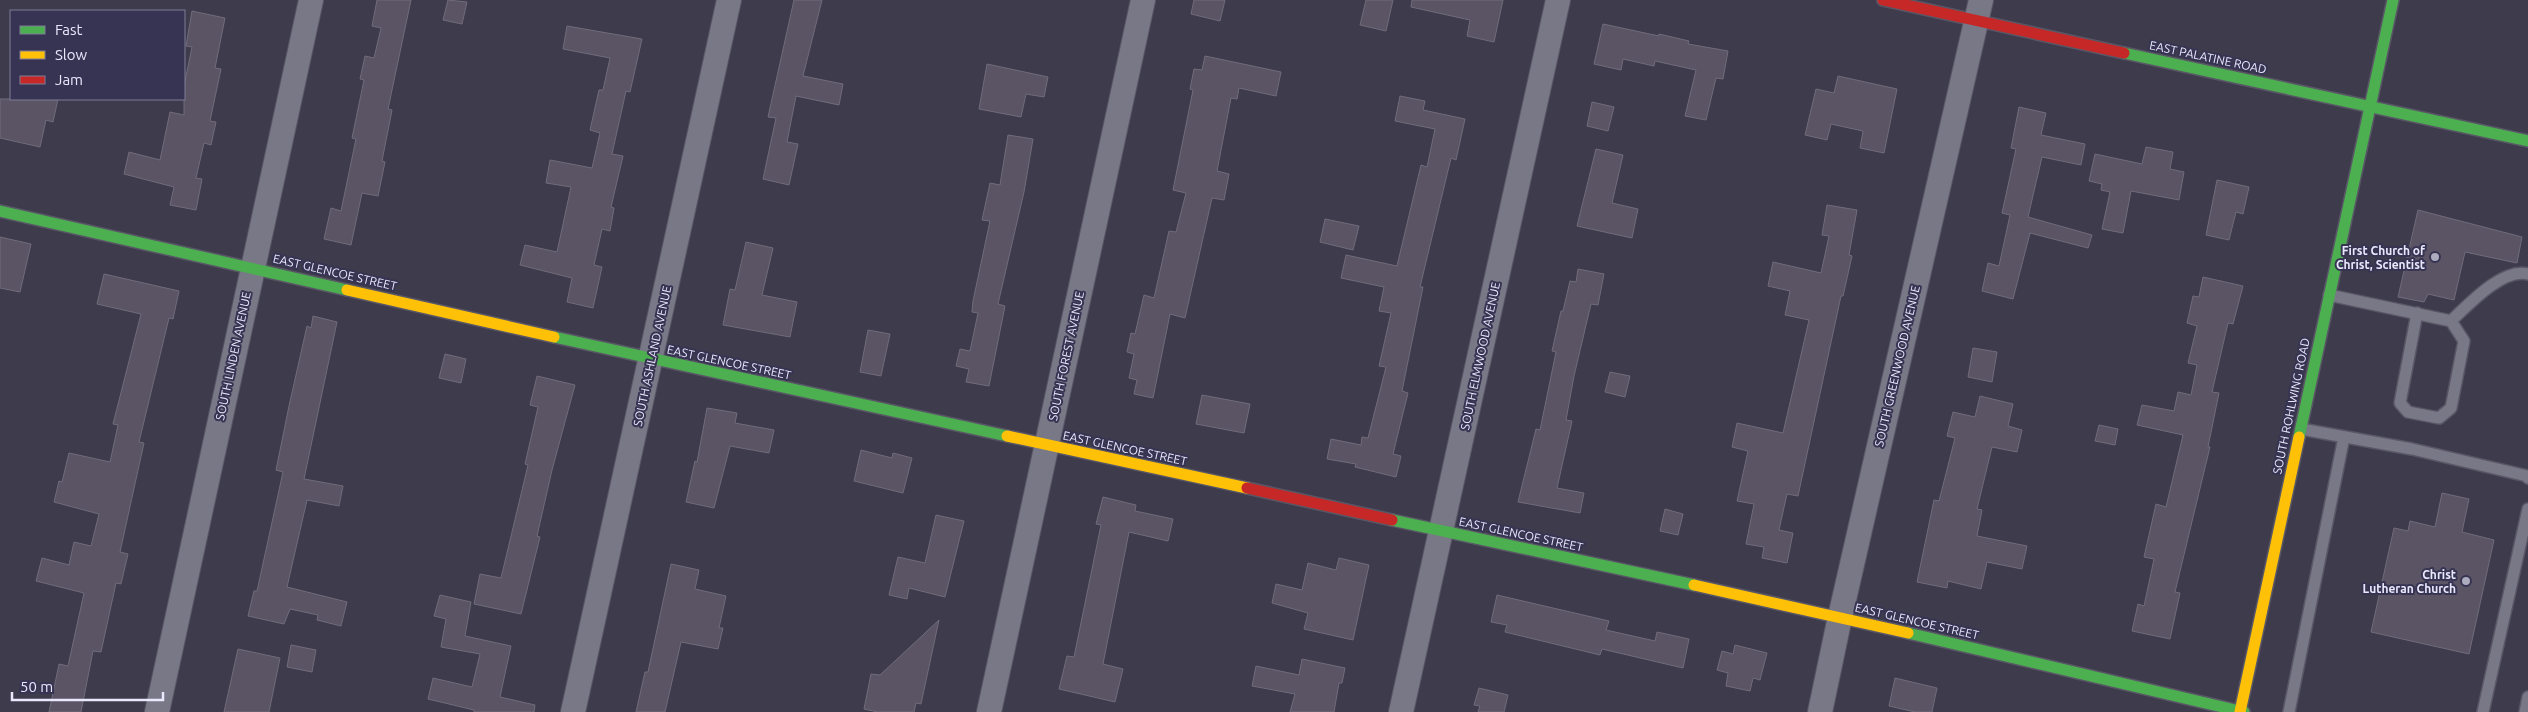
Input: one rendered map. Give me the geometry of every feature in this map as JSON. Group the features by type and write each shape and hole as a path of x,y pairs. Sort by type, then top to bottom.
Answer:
{"street":[{"name":"SOUTH LINDEN AVENUE","path":"157,712 311,0"},
{"name":"SOUTH ASHLAND AVENUE","path":"573,712 652,359 729,0"},
{"name":"SOUTH FOREST AVENUE","path":"989,712 1143,0"},
{"name":"SOUTH ELMWOOD AVENUE","path":"1401,712 1558,0"},
{"name":"EAST PALATINE ROAD","path":"1883,0 1979,10 2370,106 2528,141"},
{"name":"SOUTH ROHLWING ROAD","path":"2241,712 2393,0"},
{"name":"SOUTH GREENWOOD AVENUE","path":"1820,712 1979,10"},
{"name":"EAST GLENCOE STREET","path":"0,211 652,359 1840,617 2241,712"}],"lane":[{"path":"2451,321 2501,278 2521,272 2528,274"},
{"path":"2329,295 2417,313 2451,321 2464,340 2451,408 2439,418 2408,412 2400,403 2417,313"},
{"path":"2301,429 2412,449 2527,476 2528,478"},
{"path":"2289,712 2344,437"},
{"path":"2484,712 2528,509"},
{"path":"2525,712 2528,698"}],"building":[{"path":"377,0 411,0 388,109 392,110 382,161 385,162 378,196 362,193 351,245 324,239 331,208 341,211 356,139 352,138 364,80 360,79 365,56 374,58 381,28 372,26"},
{"path":"448,0 467,2 462,24 443,20"},
{"path":"794,0 822,0 803,76 843,84 839,105 796,96 787,142 798,144 789,185 763,179 776,118 768,117"},
{"path":"1194,0 1225,0 1220,21 1191,14"},
{"path":"1366,0 1393,0 1386,31 1360,25"},
{"path":"1412,0 1503,0 1494,42 1467,36 1470,20 1411,7"},
{"path":"192,11 225,18 215,68 221,69 210,121 216,122 211,145 204,143 196,178 202,179 196,210 170,205 174,187 124,174 129,152 160,160 170,112 184,115 185,81 192,47 186,46"},
{"path":"1603,24 1659,36 1659,34 1689,41 1688,44 1728,51 1723,79 1716,78 1706,120 1685,116 1696,70 1655,61 1654,66 1623,59 1621,70 1594,64"},
{"path":"567,26 642,39 630,92 626,91 612,154 623,156 611,207 614,208 610,231 602,229 594,265 602,267 593,308 567,302 572,278 520,265 525,245 557,252 571,187 546,183 550,160 592,168 600,133 590,130 599,90 603,90 610,58 563,49"},
{"path":"1205,56 1281,72 1276,96 1239,88 1237,99 1231,98 1217,171 1229,174 1224,200 1212,198 1185,318 1170,314 1153,398 1134,394 1137,380 1129,378 1134,354 1127,352 1131,333 1135,334 1144,295 1154,298 1169,231 1176,232 1186,193 1173,190 1193,90 1190,89 1194,69 1202,70"},
{"path":"987,64 1048,77 1044,97 1026,94 1021,117 979,109"},
{"path":"1838,76 1897,89 1884,153 1860,148 1863,131 1831,124 1827,140 1805,135 1816,89 1834,93"},
{"path":"1400,96 1425,101 1423,110 1465,119 1456,160 1451,158 1420,287 1423,287 1402,391 1408,393 1393,454 1401,456 1396,477 1355,467 1356,464 1327,459 1331,439 1361,445 1362,437 1368,438 1386,367 1379,366 1391,313 1379,311 1384,287 1341,278 1346,255 1397,266 1421,165 1427,167 1435,129 1395,121"},
{"path":"0,99 58,100 53,122 46,120 40,147 0,138"},
{"path":"1592,102 1614,107 1608,131 1587,126"},
{"path":"2019,107 2046,113 2041,135 2085,144 2081,165 2042,157 2028,217 2092,235 2088,248 2030,233 2013,299 1982,291 1988,263 1999,266 2010,215 2002,213 2016,149 2011,148"},
{"path":"1008,135 1033,139 1024,192 998,304 1005,306 989,386 966,382 969,369 956,366 960,349 970,351 978,313 972,312 973,301 990,221 982,220 990,183 1000,185"},
{"path":"2146,147 2173,152 2170,169 2184,172 2179,200 2131,191 2123,233 2102,229 2110,192 2101,190 2102,184 2089,181 2095,154 2142,164"},
{"path":"1596,149 1623,155 1612,203 1638,209 1632,238 1577,226"},
{"path":"2217,180 2249,187 2243,214 2236,212 2229,240 2206,235"},
{"path":"1827,205 1857,210 1849,255 1852,256 1843,296 1841,296 1798,496 1787,494 1779,530 1793,533 1787,563 1762,558 1764,547 1746,544 1754,504 1737,501 1748,451 1732,447 1737,423 1783,433 1809,320 1785,315 1790,291 1768,286 1773,262 1821,273 1829,236 1822,235"},
{"name":"First Church of Christ, Scientist","path":"2418,210 2522,237 2517,263 2465,252 2454,300 2428,294 2424,302 2398,297"},
{"path":"1325,219 1359,226 1353,250 1320,242"},
{"path":"0,237 31,244 20,292 0,288"},
{"path":"746,242 773,248 762,295 797,302 790,337 723,325 730,289 735,290"},
{"path":"1578,269 1604,274 1598,305 1591,304 1574,376 1566,420 1572,421 1557,488 1584,493 1580,513 1518,502 1536,429 1540,430 1556,352 1552,351 1561,311 1563,311 1570,281 1576,282"},
{"path":"104,274 179,291 173,319 169,318 139,442 144,443 120,552 128,554 121,584 116,583 101,652 93,651 81,712 49,712 59,664 68,666 84,593 36,581 42,558 69,565 74,542 91,546 99,514 54,502 59,481 62,482 69,453 110,462 118,425 113,424 141,314 97,304"},
{"path":"2203,277 2243,286 2233,324 2228,323 2212,392 2219,393 2208,447 2210,447 2175,592 2180,593 2170,639 2132,631 2138,604 2144,606 2154,559 2144,557 2156,504 2166,507 2183,435 2137,425 2142,405 2174,411 2178,392 2191,395 2197,365 2188,363 2197,326 2187,323 2193,296 2199,297"},
{"path":"313,316 337,322 304,479 343,486 339,506 307,500 287,587 347,602 341,626 317,620 318,615 290,609 284,624 248,616 254,591 257,591 283,472 276,470 289,406 307,326 311,328"},
{"path":"868,330 890,334 881,376 860,372"},
{"path":"1973,348 1997,352 1992,382 1968,377"},
{"path":"445,354 466,359 461,383 439,378"},
{"path":"1610,372 1630,376 1625,397 1605,392"},
{"path":"537,376 575,385 552,470 537,536 540,537 521,614 474,604 480,574 501,578 528,465 525,464 538,407 530,405"},
{"path":"1202,395 1250,404 1244,433 1196,424"},
{"path":"1980,396 2013,404 2008,426 2022,430 2017,452 1992,447 1977,509 1982,510 1977,536 2027,546 2022,569 1987,562 1981,589 1948,581 1947,588 1917,582 1934,500 1939,501 1955,438 1947,436 1953,412 1975,417"},
{"path":"707,408 737,413 735,423 774,430 769,453 730,446 714,508 686,502 695,461 697,462"},
{"path":"2099,425 2118,429 2115,445 2095,441"},
{"path":"861,450 892,458 893,453 912,458 903,493 854,481"},
{"name":"Christ Lutheran Church","path":"2442,493 2469,499 2462,532 2494,540 2469,654 2371,632 2394,528 2408,531 2410,521 2435,527"},
{"path":"1103,497 1136,505 1135,511 1173,519 1168,541 1129,532 1103,664 1123,669 1115,702 1059,689 1067,656 1074,657 1101,525 1096,524"},
{"path":"1665,509 1683,514 1678,535 1660,531"},
{"path":"936,515 964,521 945,597 909,588 907,599 889,595 898,557 925,563"},
{"path":"1339,558 1369,565 1353,640 1304,629 1308,613 1272,603 1276,584 1302,590 1308,563 1336,570"},
{"path":"671,564 699,570 695,589 726,596 719,628 723,628 718,649 681,642 665,712 636,712 645,672 648,672"},
{"path":"440,595 471,602 465,636 511,646 500,697 535,705 534,712 474,712 474,710 428,699 433,678 472,687 480,654 441,647 446,619 434,616"},
{"path":"1497,595 1609,621 1606,630 1655,641 1657,632 1689,639 1683,668 1602,649 1600,655 1505,632 1507,625 1491,622"},
{"path":"939,620 921,704 916,703 914,712 878,712 864,709 871,674 880,675"},
{"path":"291,645 316,650 312,672 287,667"},
{"path":"1735,645 1767,653 1760,680 1753,678 1750,691 1726,686 1728,673 1717,670 1722,651 1733,654"},
{"path":"238,649 280,658 269,712 224,712"},
{"path":"1302,659 1345,668 1342,683 1339,683 1334,712 1290,712 1295,694 1252,686 1256,666 1299,675"},
{"path":"1895,678 1937,688 1932,712 1915,712 1889,706"},
{"path":"1479,688 1508,695 1504,712 1478,712 1480,706 1474,705"}],"traffic: fast":[{"path":"2299,437 2393,0"},
{"path":"2124,53 2528,141"},
{"path":"0,211 347,290"},
{"path":"554,337 1007,436"},
{"path":"1392,520 1694,585"},
{"path":"1908,633 2244,712"}],"traffic: slow":[{"path":"347,290 554,337"},
{"path":"1007,436 1247,488"},
{"path":"2240,712 2299,437"},
{"path":"1694,585 1908,633"}],"traffic: jam":[{"path":"1883,0 2124,53"},
{"path":"1247,488 1392,520"}],"place":[{"name":"First Church of Christ, Scientist","path":"2435,257"},
{"name":"Christ Lutheran Church","path":"2466,581"}]}
